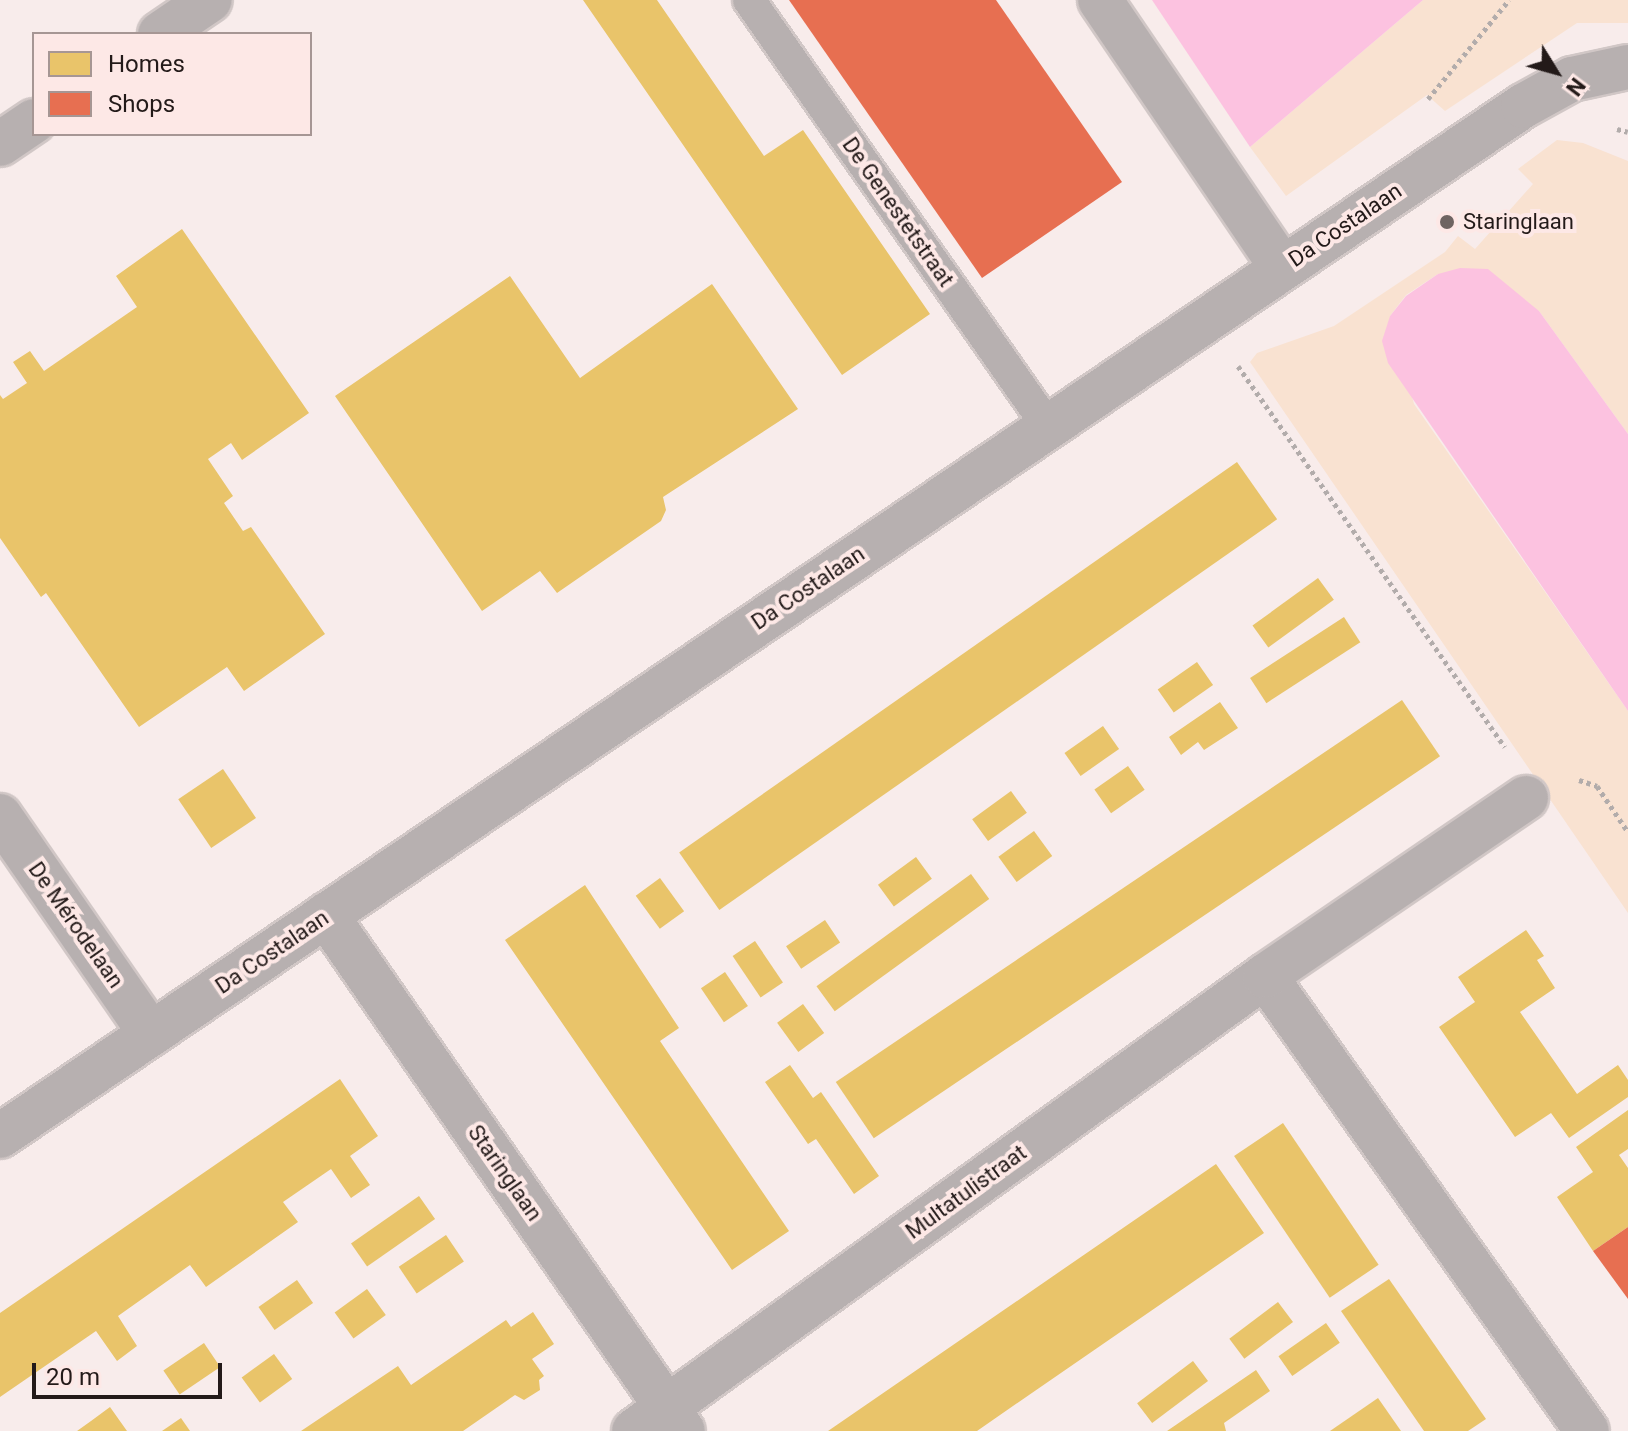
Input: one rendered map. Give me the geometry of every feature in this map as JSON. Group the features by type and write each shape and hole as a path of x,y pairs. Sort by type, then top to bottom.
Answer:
{"street":[{"path":"163,32 210,0"},
{"path":"1100,0 1282,268"},
{"name":"Da Costalaan","path":"0,1136 1047,425 1523,106 1572,79 1628,67"},
{"path":"0,144 32,122"},
{"name":"Multatulistraat","path":"662,1423 1265,976 1526,798"},
{"name":"De Mérodelaan","path":"0,816 151,1034"},
{"name":"Staringlaan","path":"326,915 662,1423"},
{"path":"1265,976 1587,1431"}],"lane":[{"name":"De Genestetstraat","path":"749,0 1047,425"}],"path":[{"path":"1422,107 1509,0"},
{"path":"1205,319 1510,754"},
{"path":"1574,778 1597,786 1628,832"}],"shaded area":[{"path":"1152,0 1423,0 1250,147"},
{"path":"1423,0 1628,0 1628,23 1577,23 1445,111 1427,95 1286,196 1250,147"},
{"path":"1557,140 1583,143 1628,161 1628,434 1539,311 1438,274 1406,295 1390,316 1414,404 1628,711 1628,913 1250,362 1257,353 1334,326 1445,252 1458,236 1475,249 1533,184 1518,169"},
{"path":"1460,268 1488,269 1539,311 1628,434 1628,711 1388,363 1382,341 1390,316 1406,296 1438,274"}],"building: Homes":[{"path":"583,0 657,0 764,156 803,130 930,314 842,375"},
{"path":"182,229 309,413 242,460 231,443 208,459 233,496 224,503 243,531 251,527 325,634 244,691 227,667 139,727 46,593 41,597 0,538 0,395 3,399 27,383 13,362 30,351 44,371 137,307 116,276"},
{"path":"510,276 580,378 712,284 798,409 663,497 666,510 661,521 557,593 540,571 482,611 335,396"},
{"path":"1237,462 1277,519 719,910 679,853"},
{"path":"1318,578 1334,600 1268,647 1252,626"},
{"path":"1344,617 1360,642 1266,703 1250,678"},
{"path":"1197,662 1213,685 1174,712 1158,690"},
{"path":"1402,700 1440,756 874,1138 836,1082"},
{"path":"1220,702 1238,728 1204,750 1198,742 1181,755 1169,737"},
{"path":"1103,726 1119,749 1081,776 1064,753"},
{"path":"1128,766 1145,790 1111,813 1094,790"},
{"path":"223,769 256,818 211,848 178,799"},
{"path":"1011,791 1027,813 988,841 972,819"},
{"path":"1034,831 1052,856 1017,882 998,857"},
{"path":"916,857 932,879 894,906 878,885"},
{"path":"971,874 989,899 835,1011 816,986"},
{"path":"660,878 684,911 660,929 636,896"},
{"path":"585,885 679,1028 660,1041 789,1231 732,1270 505,940"},
{"path":"825,920 840,942 801,969 786,946"},
{"path":"1526,930 1544,956 1537,960 1555,988 1520,1012 1577,1094 1618,1065 1628,1080 1628,1097 1569,1138 1551,1113 1515,1137 1439,1027 1475,1002 1458,977"},
{"path":"755,941 783,982 761,998 733,956"},
{"path":"725,972 748,1006 724,1022 701,988"},
{"path":"803,1004 824,1033 798,1052 777,1023"},
{"path":"790,1065 813,1098 821,1092 879,1176 854,1194 816,1139 808,1144 765,1082"},
{"path":"340,1079 378,1136 350,1156 370,1185 351,1198 331,1169 283,1202 298,1222 206,1287 190,1265 118,1316 137,1346 117,1361 96,1331 0,1397 0,1313"},
{"path":"1628,1110 1628,1149 1619,1155 1628,1168 1628,1227 1593,1251 1557,1197 1593,1172 1576,1147"},
{"path":"1283,1123 1379,1265 1330,1298 1234,1156"},
{"path":"1216,1164 1264,1233 977,1431 828,1431"},
{"path":"419,1196 435,1219 367,1267 351,1244"},
{"path":"446,1235 464,1262 417,1293 399,1267"},
{"path":"1389,1279 1486,1419 1468,1431 1424,1431 1341,1311"},
{"path":"297,1280 313,1303 275,1330 258,1307"},
{"path":"367,1289 386,1315 353,1338 335,1313"},
{"path":"1278,1302 1293,1322 1244,1359 1229,1339"},
{"path":"533,1312 554,1344 532,1359 544,1376 539,1380 540,1390 524,1400 515,1395 463,1431 301,1431 398,1366 411,1385 506,1320 511,1327"},
{"path":"1326,1323 1340,1343 1292,1376 1278,1356"},
{"path":"204,1343 220,1367 180,1394 163,1370"},
{"path":"274,1354 292,1379 260,1403 242,1378"},
{"path":"1193,1361 1208,1381 1152,1423 1137,1403"},
{"path":"1256,1370 1270,1391 1224,1423 1226,1431 1167,1431"},
{"path":"1378,1398 1401,1431 1330,1431"},
{"path":"110,1407 127,1431 77,1431 91,1421"},
{"path":"181,1418 190,1431 162,1431"}],"building: Shops":[{"path":"789,0 996,0 1122,182 982,278"},
{"path":"1628,1227 1628,1299 1593,1251"}],"place":[{"name":"Staringlaan","path":"1447,222"}]}
